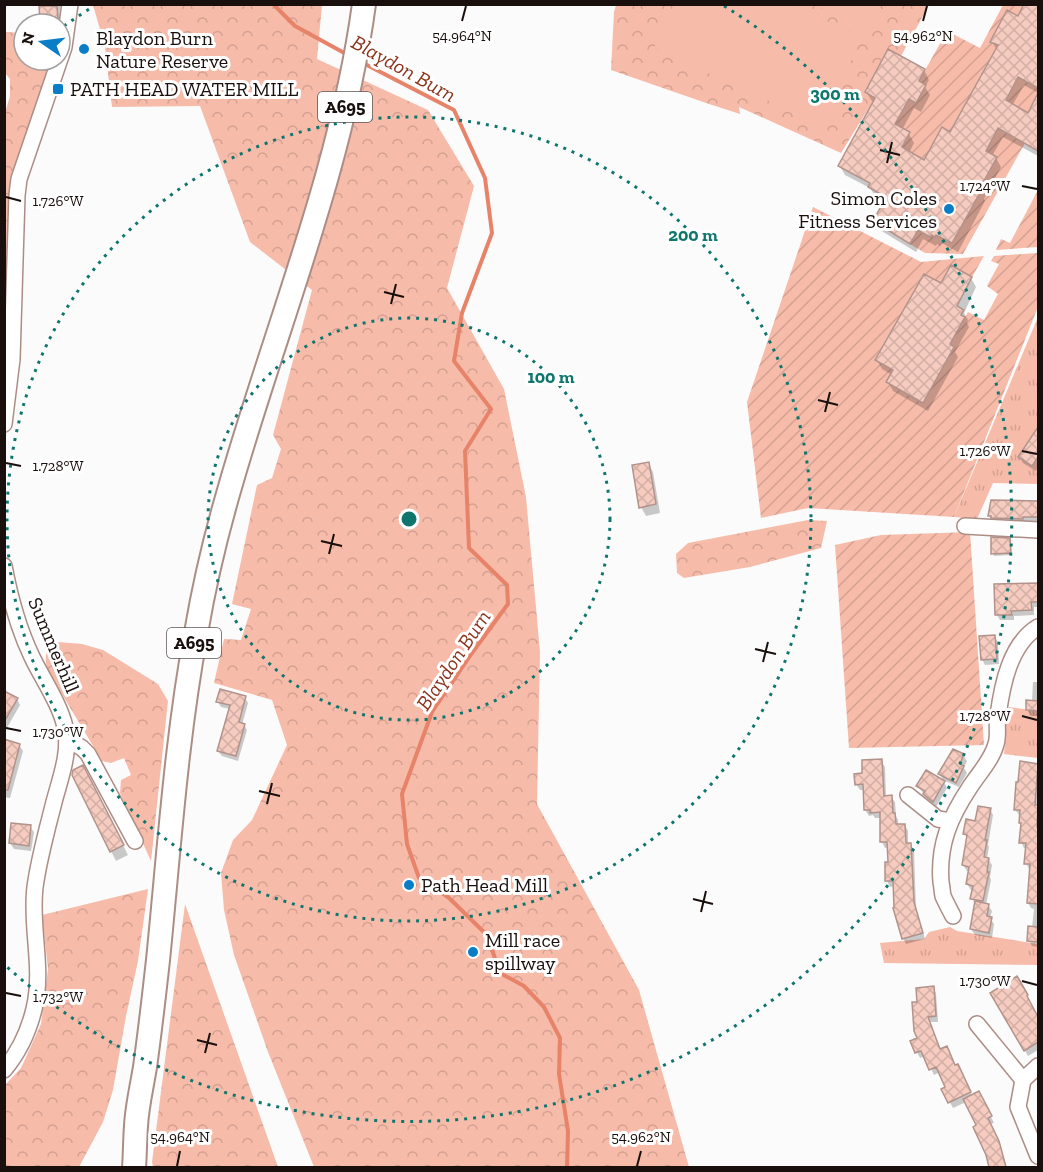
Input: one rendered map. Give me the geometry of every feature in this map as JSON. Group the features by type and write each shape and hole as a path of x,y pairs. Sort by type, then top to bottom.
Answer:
{"main road":[{"name":"A695","path":"134,1167 136,1123 154,1002 177,768 196,633 228,494 339,136 364,4"},
{"name":"A695","path":"122,1167 136,1123"}],"street":[{"path":"4,424 12,359 16,195 19,179 64,47 70,4"},
{"path":"965,526 1038,530"},
{"name":"Summerhill","path":"4,566 19,628 60,713 67,739"},
{"path":"953,916 943,894 940,872 943,840 950,821 969,787 987,765 997,742 997,719 1001,694 1011,660 1028,633 1038,627"},
{"path":"4,1070 15,1056 30,1023 38,988 33,913 35,885 63,767 67,739 82,748 108,778 135,841"},
{"path":"908,795 938,819 950,821"},
{"path":"976,1024 1023,1080"},
{"path":"1038,1066 1023,1080 1018,1107 1038,1156"}],"green space":[{"path":"93,5 322,5 317,59 428,110 474,186 447,288 504,389 526,497 540,652 537,804 639,990 689,1167 314,1167 268,1052 234,955 224,910 221,873 233,840 252,820 287,745 272,700 214,683 224,639 241,640 251,609 232,604 257,485 272,478 281,449 273,435 312,290 250,242 200,106 112,107 105,47"},
{"path":"616,5 929,5 901,56 888,49 865,91 875,98 841,153 739,107 740,114 611,70"},
{"path":"674,5 792,5 862,37 821,125 654,48"},
{"path":"814,5 878,5 866,29"},
{"path":"1003,5 1024,5 1018,16 1007,10 991,42 998,45 950,132 942,127 924,160 902,147 910,132 891,122 897,110 902,112 909,99 916,103 926,85 919,81 947,31 980,48"},
{"path":"5,32 12,32 12,72 49,72 13,180 7,342 4,340 4,116 10,96 10,79 5,73"},
{"path":"1018,77 1038,88 1038,93 1028,113 1006,100"},
{"path":"998,128 1025,143 963,254 925,253 910,244 918,230 930,237 936,235 952,243 997,157 986,151"},
{"path":"1038,190 1038,247 996,250 1001,239 1010,243"},
{"path":"813,207 921,262 984,256 972,277 951,265 941,283 924,274 875,359 893,370 886,382 923,403 954,347 950,344 968,312 984,320 998,294 987,286 999,264 991,261 994,256 1038,253 1038,307 954,517 808,508 761,518 747,402"},
{"path":"1038,317 1038,484 993,483 977,519 954,517"},
{"path":"808,520 827,521 821,548 750,567 684,578 677,573 676,554 688,543"},
{"path":"970,532 984,745 849,748 835,545 881,535"},
{"path":"58,642 82,644 103,650 158,684 168,701 151,861 120,793 121,780 131,775 124,758 111,763 102,761 47,669 46,653"},
{"path":"1009,707 1038,711 1038,758 1004,754 1002,724"},
{"path":"148,889 138,961 113,1090 103,1122 79,1167 5,1167 5,1085 21,1068 41,1024 48,969 42,915"},
{"path":"185,904 278,1167 153,1167"},
{"path":"950,927 957,931 1038,944 1038,965 884,963 880,943 924,939 929,932"}],"building":[{"path":"1024,4 1038,4 1038,88 1018,77 1006,100 1028,113 1038,93 1038,151 998,128 986,151 997,157 952,243 936,235 930,237 918,230 910,244 873,221 886,197 868,187 870,183 838,166 875,98 865,92 888,49 925,69 919,81 926,85 916,103 909,99 895,124 910,132 902,147 924,160 942,127 950,132 998,45 990,42 1007,10 1018,16"},
{"path":"39,6 57,6 57,12 39,12"},
{"path":"951,265 972,277 957,306 964,310 961,315 965,317 950,344 954,347 923,403 886,382 893,370 875,360 924,274 941,283"},
{"path":"1038,427 1038,457 1032,466 1018,457"},
{"path":"649,462 656,504 639,508 632,465"},
{"path":"991,500 1038,501 1038,517 991,518 988,516"},
{"path":"991,537 1010,538 1011,553 991,554"},
{"path":"1038,583 1038,602 1031,602 1032,610 1011,611 1012,615 995,615 994,584"},
{"path":"995,635 997,659 981,660 979,636"},
{"path":"220,689 246,696 239,722 245,724 236,756 217,751 230,705 216,702"},
{"path":"4,691 18,698 4,722"},
{"path":"1026,700 1038,701 1038,711 1026,710"},
{"path":"4,739 20,744 8,790 4,790"},
{"path":"953,749 964,754 960,764 964,766 956,783 938,774"},
{"path":"882,759 884,796 892,795 896,824 905,824 906,843 911,843 914,902 923,933 902,939 893,908 893,881 885,881 885,862 888,862 887,842 880,842 880,812 870,813 870,810 864,810 863,784 855,785 854,774 862,773 862,760"},
{"path":"1020,761 1038,764 1035,805 1038,805 1038,904 1027,903 1030,864 1024,864 1026,843 1019,843 1020,810 1014,810"},
{"path":"83,765 124,845 110,852 72,775 73,770"},
{"path":"926,770 945,781 933,802 923,794 925,791 916,786"},
{"path":"978,806 991,808 984,857 989,858 987,872 989,872 983,901 970,899 973,886 966,884 969,867 962,865 967,835 963,834 966,819 975,821"},
{"path":"11,823 31,825 29,846 9,843"},
{"path":"975,901 989,904 987,916 992,917 989,933 970,929"},
{"path":"1028,926 1038,927 1038,942 1027,941"},
{"path":"1017,976 1038,1017 1038,1042 1024,1051 990,993"},
{"path":"934,986 936,1016 928,1017 940,1049 947,1046 971,1092 948,1103 941,1089 945,1087 936,1067 929,1070 921,1051 915,1053 910,1041 917,1038 914,1031 912,1002 917,1002 916,988"},
{"path":"979,1091 992,1116 988,1118 999,1141 1006,1167 989,1167 973,1127 976,1125 963,1099"}],"waterway":[{"name":"Blaydon Burn","path":"273,4 295,26 348,55"},
{"name":"Blaydon Burn","path":"363,63 454,110 485,178 492,233 462,313 454,361 491,409 465,451 469,548 507,585 508,604 432,712 402,794 407,844 419,878 448,897 487,935 500,973 524,986 544,1007 560,1038 559,1074 568,1131 567,1168"}],"place":[{"name":"Blaydon Burn Nature Reserve","path":"84,49"},
{"name":"PATH HEAD WATER MILL","path":"58,89"},
{"name":"Simon Coles Fitness Services","path":"949,209"},
{"name":"Path Head Mill","path":"409,885"},
{"name":"Mill race spillway","path":"473,952"}]}
